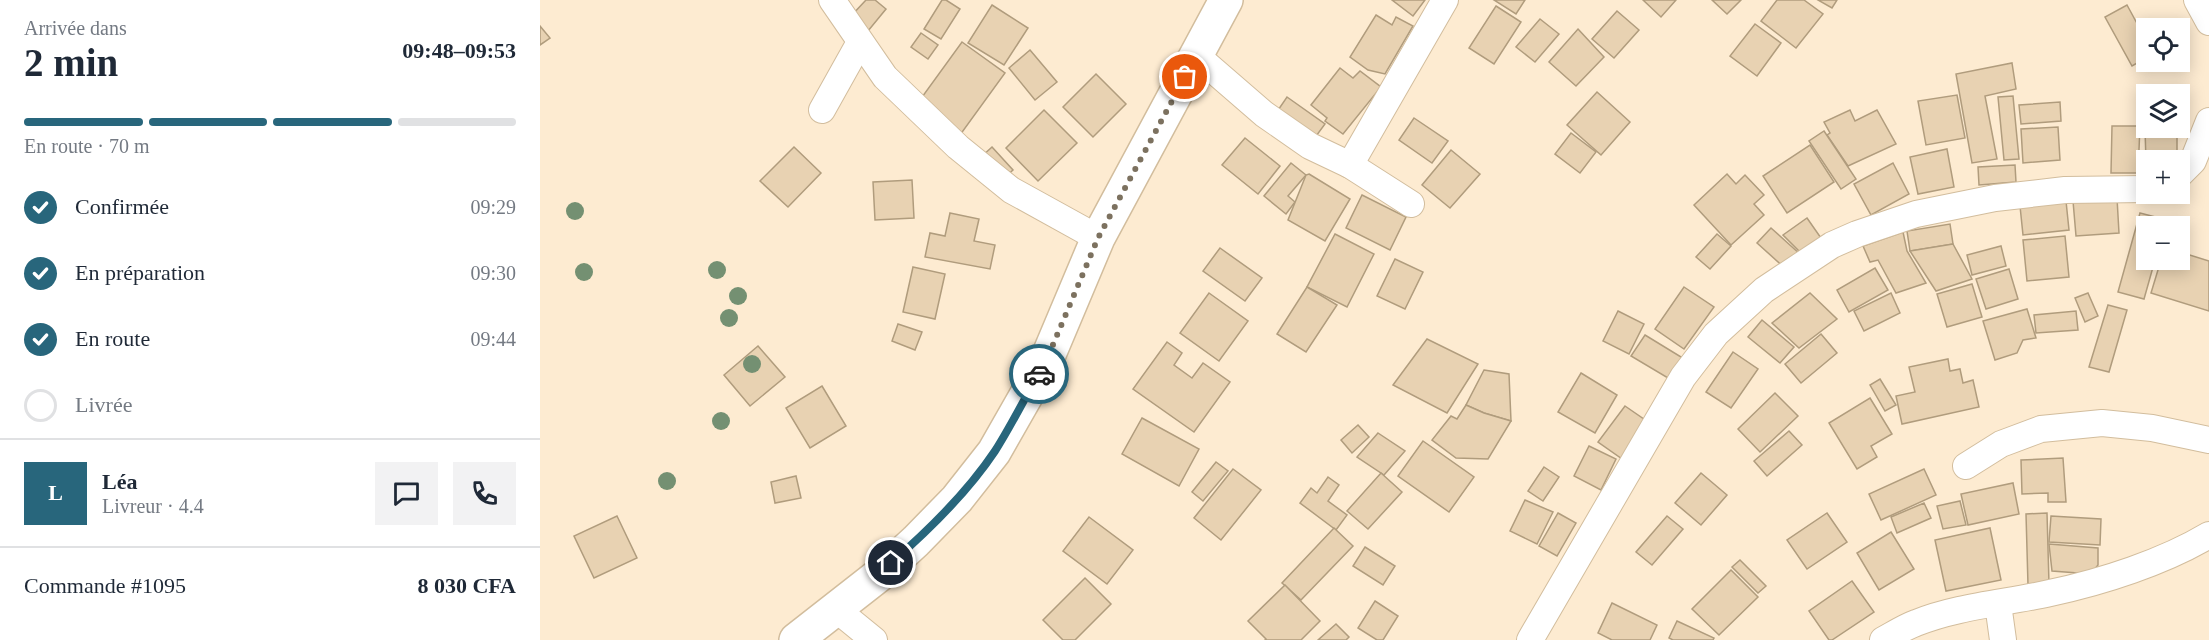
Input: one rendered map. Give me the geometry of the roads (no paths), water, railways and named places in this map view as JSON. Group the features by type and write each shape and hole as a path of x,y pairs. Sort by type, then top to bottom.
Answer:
{"main road":[{"path":"796,640 916,541 957,499 994,452 1047,359 1098,238 1226,0"}],"street":[{"path":"832,0 885,77 906,99 990,174 1026,198 1098,238"},
{"path":"1350,165 1445,0"},
{"path":"2197,0 2209,22"},
{"path":"822,110 860,42"},
{"path":"1197,56 1264,114 1310,146 1350,165 1411,204"},
{"path":"2190,164 2209,121"},
{"path":"1530,640 1683,377 1716,334 1764,290 1832,245 1916,214 1995,198 2065,190 2136,189"},
{"path":"1966,466 2001,444 2041,429 2102,423 2152,428 2209,440"},
{"path":"1883,640 1915,623 1965,609 2054,593 2115,575 2159,559 2209,535"},
{"path":"1998,604 2003,640"},
{"path":"836,609 874,640"}]}
